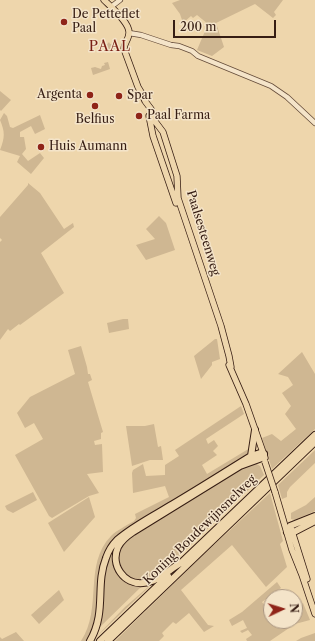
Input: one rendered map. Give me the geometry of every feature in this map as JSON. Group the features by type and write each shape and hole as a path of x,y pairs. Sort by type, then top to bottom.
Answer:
{"highway":[{"path":"251,456 256,431"},
{"name":"Koning Boudewijnsnelweg","path":"100,641 315,435"},
{"name":"Koning Boudewijnsnelweg","path":"108,641 314,443"},
{"path":"90,641 98,625 100,616 102,571 104,562 108,553 117,541 148,519 251,456 263,457"},
{"path":"184,561 174,566 155,580 140,584 130,581 121,574 117,567 116,555 117,548 133,532 240,466 263,457"},
{"path":"290,530 315,516"},
{"path":"290,530 315,521"}],"main road":[{"path":"104,0 111,6 128,27 129,33"},
{"name":"Paalsesteenweg","path":"129,33 124,48 144,101 151,109 154,120 163,132 178,179 178,198 221,326 229,356 230,367"},
{"name":"Paalsesteenweg","path":"138,87 138,93 147,109 153,136 217,325 228,362 256,431 263,457 315,604"},
{"name":"Paalsesteenweg","path":"290,530 295,560 302,575 315,614"}],"street":[{"path":"111,6 120,0"},
{"path":"129,33 141,35 171,46 179,46 192,51 198,56 271,86 287,97 315,123"}],"shaded area":[{"path":"180,0 283,0 274,12 276,15 273,18 255,4 216,23 224,47 212,56 197,50 208,24 197,15 193,18 191,16 183,23 180,14 172,3"},
{"path":"109,42 110,44 118,43 119,47 106,52 105,47"},
{"path":"108,62 110,69 93,75 91,68 95,67 101,69 102,66 105,65 104,63"},
{"path":"0,91 11,100 1,111 0,110"},
{"path":"4,113 7,116 10,127 13,128 40,115 45,129 35,134 31,126 20,132 20,137 24,137 26,149 22,154 28,161 40,153 44,158 31,174 17,162 20,156 0,150 4,135 0,120"},
{"path":"28,183 40,193 64,229 73,223 74,227 41,253 64,293 20,325 19,324 10,331 8,329 0,340 0,242 2,240 0,238 0,217 28,185"},
{"path":"159,216 166,223 175,250 146,260 136,245 155,239 146,229"},
{"path":"128,319 129,329 109,333 107,323"},
{"path":"217,339 220,359 212,362 212,365 201,379 194,356"},
{"path":"81,346 88,374 90,374 92,380 88,382 103,432 101,433 101,439 94,441 95,445 102,444 103,472 87,474 99,493 89,496 52,518 49,516 15,455 43,439 34,423 25,428 17,413 30,397 75,374 68,350"},
{"path":"302,352 315,374 315,429 272,469 262,438 272,434 281,441 296,429 285,414 291,406 282,393 293,385 288,377 278,374"},
{"path":"241,406 244,414 206,439 208,444 214,440 218,446 213,451 217,455 202,465 207,474 250,448 250,454 106,551 99,575 95,622 86,641 81,641 91,615 95,573 103,547 113,534 134,521 136,518 135,514 169,497 165,486 133,493 133,470 143,464 146,476 165,475 165,465 179,456 175,450"},
{"path":"154,424 158,447 161,446 163,460 150,460 132,466 126,426 145,426"},
{"path":"315,450 315,463 290,487 287,492 287,497 282,499 278,485"},
{"path":"255,463 260,466 264,475 160,573 149,579 135,580 124,573 118,562 118,556 121,547 129,538 244,467"},
{"path":"33,492 37,500 13,513 7,510 5,506"},
{"path":"270,493 283,541 280,544 287,567 266,587 232,545 181,590 208,625 214,626 204,632 189,613 176,624 173,622 162,633 164,636 159,641 115,641 201,557"},
{"path":"89,497 95,517 64,552 48,523"},
{"path":"315,497 315,511 295,520 291,519 291,513 306,505"},
{"path":"116,545 115,566 118,575 121,579 128,583 142,586 100,627 103,609 104,576 107,559"},
{"path":"277,582 281,588 280,589 269,589"},
{"path":"149,587 93,640 125,607"},
{"path":"59,590 64,600 39,624 31,615"},
{"path":"263,594 263,629 288,629 270,641 247,641 246,639 252,635 248,630 242,633 240,631 247,628 243,620 232,626 229,620 242,612"},
{"path":"303,603 310,620 303,622"},
{"path":"16,632 24,641 0,641 0,637 2,639"},
{"path":"315,633 315,641 296,641 301,638"}],"place":[{"name":"De Petteflet Paal","path":"64,22"},
{"name":"Argenta","path":"90,95"},
{"name":"Spar","path":"119,96"},
{"name":"Belfius","path":"95,106"},
{"name":"Paal Farma","path":"139,116"},
{"name":"Huis Aumann","path":"41,147"}],"district":[{"name":"PAAL","path":"110,47"}]}
